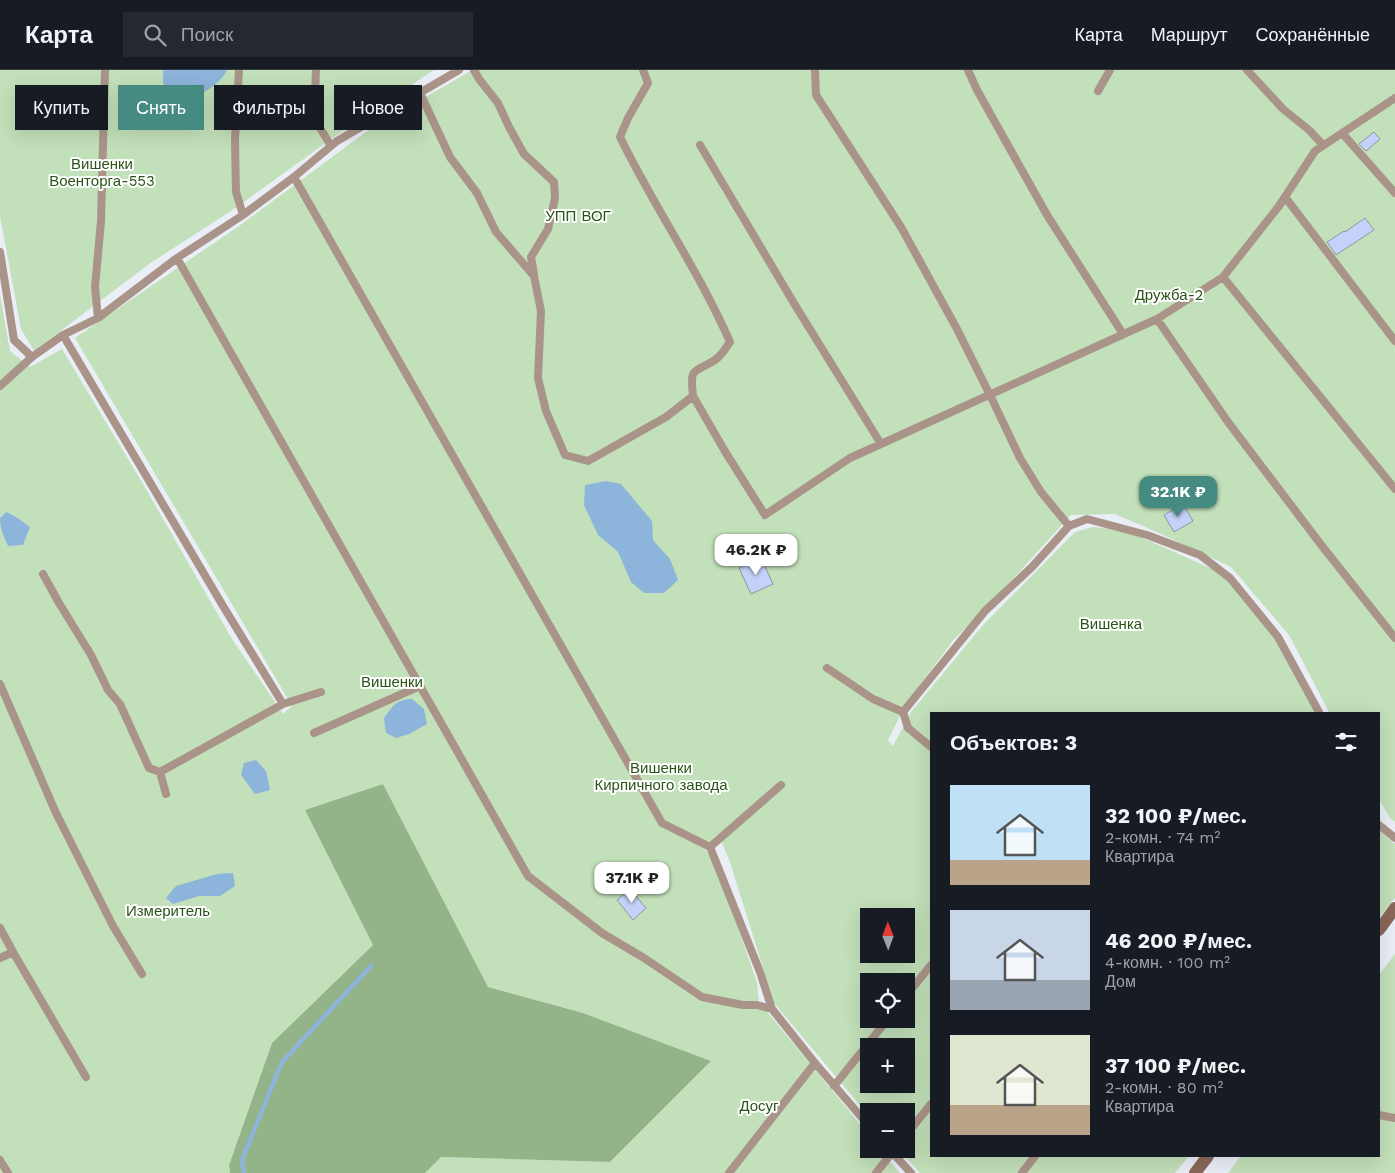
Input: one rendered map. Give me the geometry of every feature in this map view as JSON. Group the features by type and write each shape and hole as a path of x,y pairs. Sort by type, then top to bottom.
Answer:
{"main road":[{"path":"1380,929 1395,908"},
{"path":"1195,1173 1207,1157"}],"lane":[{"path":"98,318 95,287 101,221 105,70"},
{"path":"239,70 235,139 236,192 243,215"},
{"path":"316,70 317,123 331,146"},
{"path":"474,70 498,103 524,154 554,182 555,198 548,230 531,257 541,311 538,378 546,410 565,454 588,461 666,417 693,396"},
{"path":"643,70 648,83 628,118 620,138 635,168 716,308 730,342 716,359 696,369 691,378 693,396 765,515 850,458 1157,319 1223,277 1279,206 1315,150 1395,98"},
{"path":"815,70 816,95 901,227 957,329 1020,458 1041,492 1069,526"},
{"path":"968,70 977,90 1047,215 1123,334"},
{"path":"1098,91 1110,70"},
{"path":"1247,70 1283,109 1310,130 1323,145"},
{"path":"422,92 455,71"},
{"path":"422,97 450,157 476,193 496,232 534,276"},
{"path":"0,386 32,357 63,335 98,318 177,258 243,215 294,177 337,141 356,130"},
{"path":"1342,133 1395,193"},
{"path":"700,145 795,305 881,444"},
{"path":"294,177 662,823 710,847 760,972 772,1009 860,1116"},
{"path":"1285,197 1395,341"},
{"path":"0,252 14,340 32,357"},
{"path":"177,258 528,876 602,933 644,958 702,997 772,1009"},
{"path":"1223,277 1395,489"},
{"path":"1157,319 1228,422 1395,638"},
{"path":"63,335 283,704"},
{"path":"903,712 985,611 1032,567 1069,526 1087,519 1147,535 1200,555 1230,578 1278,637 1319,712"},
{"path":"43,574 59,604 91,655 108,690 120,704 149,768 160,772 283,704 321,692"},
{"path":"827,668 873,699 903,712 908,728 930,746"},
{"path":"0,684 56,813 113,926 142,974"},
{"path":"314,733 420,686"},
{"path":"160,772 166,794"},
{"path":"710,847 781,785"},
{"path":"1380,826 1394,834"},
{"path":"0,928 86,1077"},
{"path":"0,958 13,952"},
{"path":"915,985 930,966"},
{"path":"834,1086 881,1028"},
{"path":"729,1173 815,1063"},
{"path":"915,1124 930,1105"},
{"path":"1380,1115 1395,1118"},
{"path":"1022,1173 1034,1157"},
{"path":"876,1173 886,1158"},
{"path":"899,1158 911,1173"},
{"path":"0,1160 8,1173"}],"green space":[{"name":"Вишенки Военторга-553","path":"0,70 434,70 411,85 334,85 334,130 344,130 234,209 149,264 34,351 21,329 0,216"},
{"path":"472,70 1395,70 1395,822 1390,818 1380,801 1380,712 1329,712 1289,635 1231,567 1115,514 1071,515 980,615 955,638 907,702 888,740 893,746 911,712 984,624 1075,532 1093,527 1125,530 1221,573 1279,643 1317,712 930,712 930,1157 1188,1157 1175,1173 920,1173 906,1158 915,1158 915,1103 860,1103 860,1105 774,1003 730,862 718,834 704,848 718,868 757,983 759,1002 860,1124 860,1158 888,1158 900,1173 425,1173 440,1157 610,1162 711,1061 583,1013 488,987 383,784 305,810 373,945 272,1043 229,1165 230,1173 0,1173 0,295 10,351 30,367 62,349 143,484 232,639 283,714 292,706 75,338 239,226 366,132 369,130 422,130 422,99"},
{"path":"383,784 488,987 583,1013 711,1061 610,1162 441,1157 425,1173 230,1173 229,1165 272,1043 373,945 305,810"},
{"path":"1380,831 1395,844 1395,898 1380,917"},
{"path":"1395,954 1395,1173 1228,1173 1240,1157 1380,1157 1380,974"}],"water":[{"path":"164,70 227,70 214,86 204,92 204,85 165,85"},
{"path":"606,481 621,484 652,521 653,540 670,559 678,580 664,593 644,593 631,582 618,552 598,535 584,505 585,485"},
{"path":"6,512 30,527 23,545 8,546 0,522 0,518"},
{"path":"412,699 424,709 427,724 409,734 396,738 386,733 384,718 390,710 398,702"},
{"path":"256,760 266,771 270,790 255,794 241,775 244,763"},
{"path":"233,873 235,886 220,896 199,896 173,904 166,898 176,886 217,874"}],"building":[{"path":"1374,132 1380,139 1366,151 1359,144"},
{"path":"1365,218 1374,230 1336,255 1327,242"},
{"path":"1183,504 1193,521 1174,532 1164,515"},
{"path":"761,558 773,584 751,594 739,568"},
{"path":"630,889 646,908 633,920 617,900"}],"waterway":[{"path":"244,1173 242,1160 282,1062 371,966"}],"park label":[{"name":"УПП ВОГ","path":"578,216"},
{"name":"Дружба-2","path":"1169,295"},
{"name":"Вишенка","path":"1111,624"},
{"name":"Вишенки","path":"392,682"},
{"name":"Вишенки Кирпичного завода","path":"661,776"},
{"name":"Измеритель","path":"168,911"},
{"name":"Досуг","path":"759,1106"}]}
